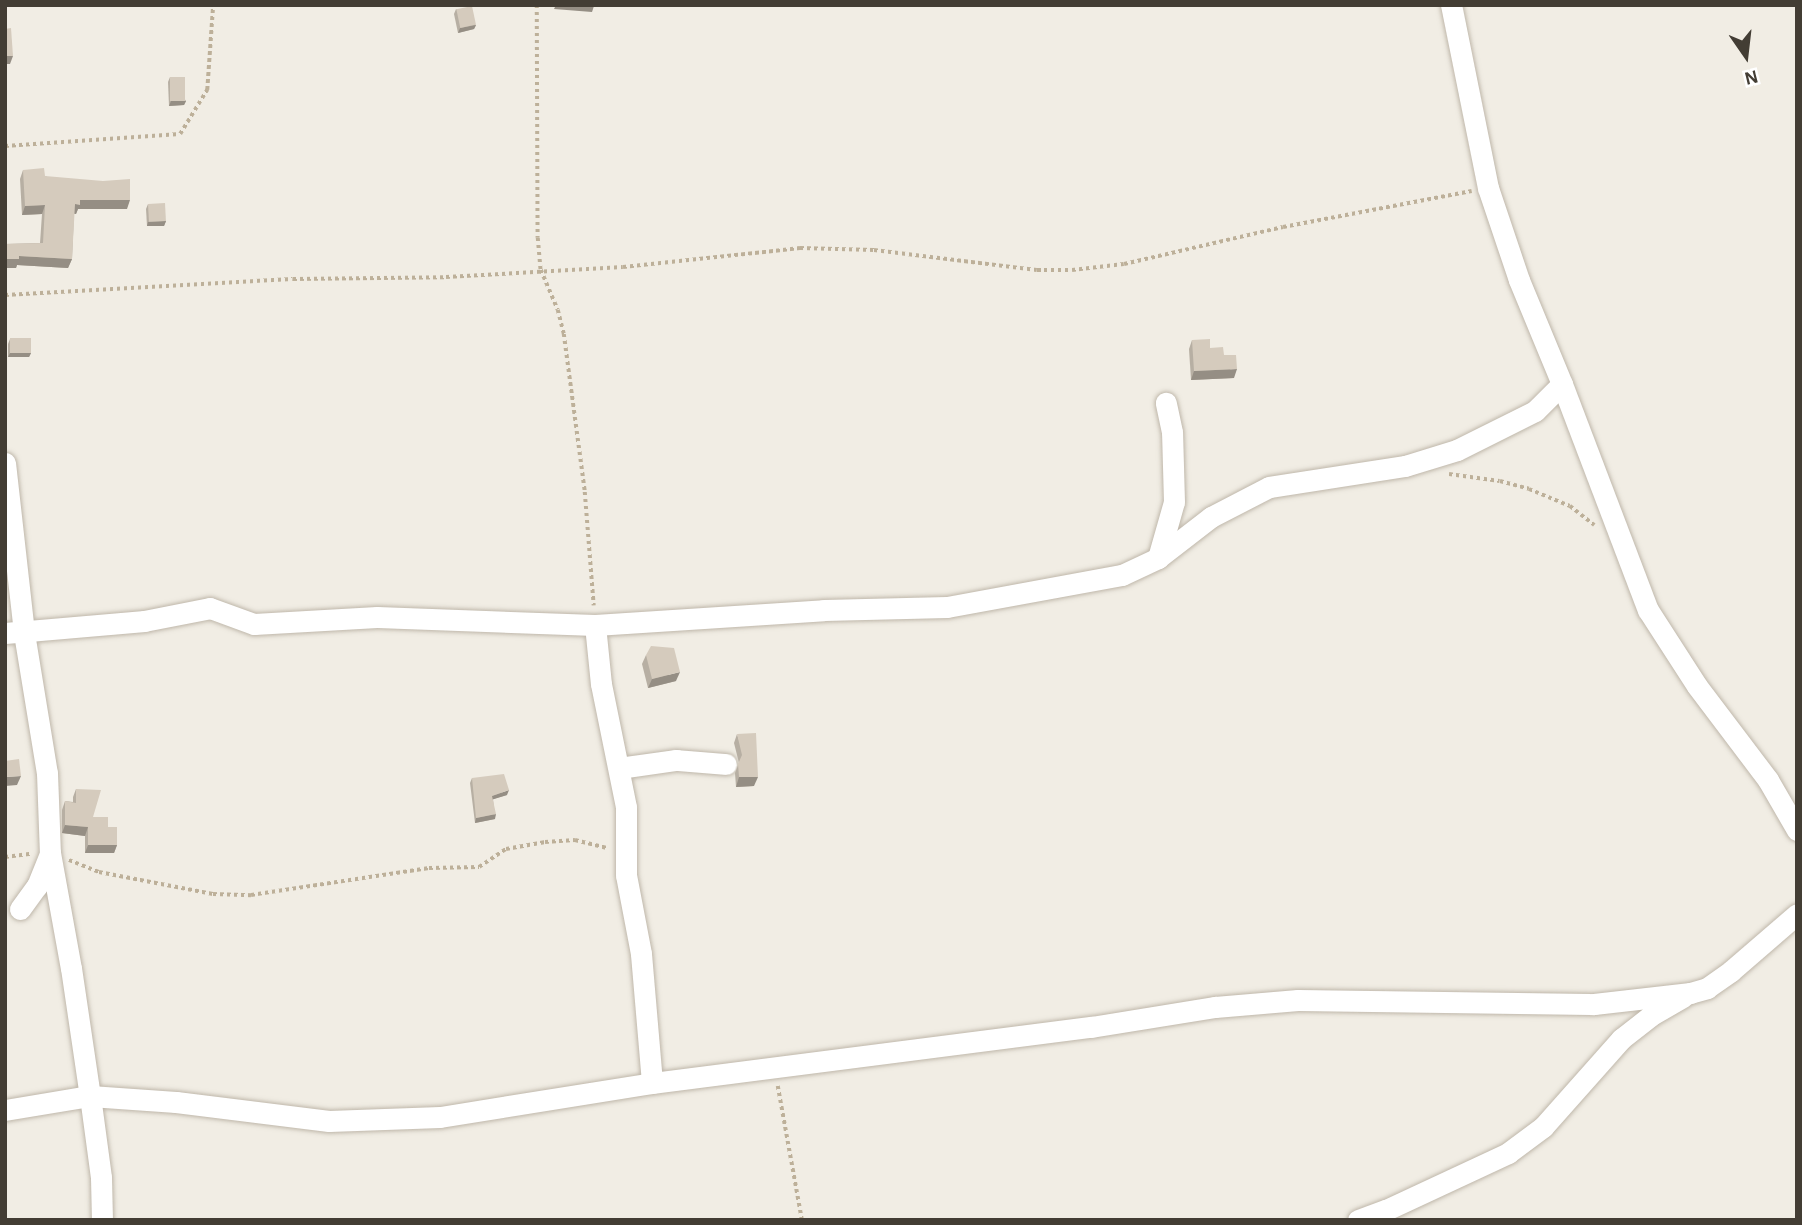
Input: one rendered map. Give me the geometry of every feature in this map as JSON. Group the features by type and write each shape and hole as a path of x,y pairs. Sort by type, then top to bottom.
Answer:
{"street":[{"path":"1451,5 1488,188 1519,280 1562,384 1623,551 1648,610 1667,641 1768,780 1797,830"},
{"path":"14,633 144,621 210,608 254,624 377,617 595,625 783,612 947,607 1122,575 1158,558 1211,517 1244,497 1269,487 1405,466 1457,450 1535,411 1562,384"},
{"path":"1158,558 1174,502 1172,432 1166,402"},
{"path":"5,463 14,633 47,773 50,853 90,1096 101,1177 102,1220"},
{"path":"595,625 601,684 625,807 624,855 642,967 652,1083"},
{"path":"619,768 676,760 726,764"},
{"path":"20,909 37,886 50,853"},
{"path":"1358,1220 1386,1210 1508,1153 1543,1127 1621,1039 1650,1016 1690,993 1718,981 1797,914"},
{"path":"5,1110 90,1096 176,1102 329,1121 440,1118 652,1083 1091,1027 1215,1007 1298,1000 1594,1004 1690,993"}],"path":[{"path":"5,146 180,134 207,90 213,5"},
{"path":"537,5 539,29 536,213 541,270 558,310 564,334 585,492 595,625"},
{"path":"5,295 293,279 446,277 623,267 800,248 874,250 1037,270 1072,270 1124,264 1283,227 1488,188"},
{"path":"1438,472 1500,481 1556,498 1582,514 1623,551"},
{"path":"50,853 99,872 213,894 251,895 429,868 479,867 506,849 545,842 575,839 597,843 624,855"},
{"path":"774,1067 802,1220"}],"building":[{"path":"472,6 476,25 460,28 456,9"},
{"path":"11,28 13,56 5,56 5,29"},
{"path":"170,77 185,77 185,101 170,101"},
{"path":"44,168 45,176 103,181 130,179 130,200 80,200 80,205 75,204 72,259 19,256 19,259 6,259 5,244 43,243 45,205 25,206 23,170"},
{"path":"165,203 166,221 149,222 148,204"},
{"path":"10,338 31,338 31,353 10,353"},
{"path":"1210,339 1210,348 1223,347 1224,355 1236,355 1237,369 1194,371 1192,340"},
{"path":"651,646 674,648 680,672 652,679 646,655"},
{"path":"756,733 758,777 739,777 738,764 742,755 737,734"},
{"path":"19,759 21,776 5,777 5,761"},
{"path":"504,774 509,790 492,796 496,814 476,818 472,778"},
{"path":"76,789 101,790 93,817 108,817 108,827 117,827 117,845 88,845 88,827 65,825 65,801 76,803"}]}
